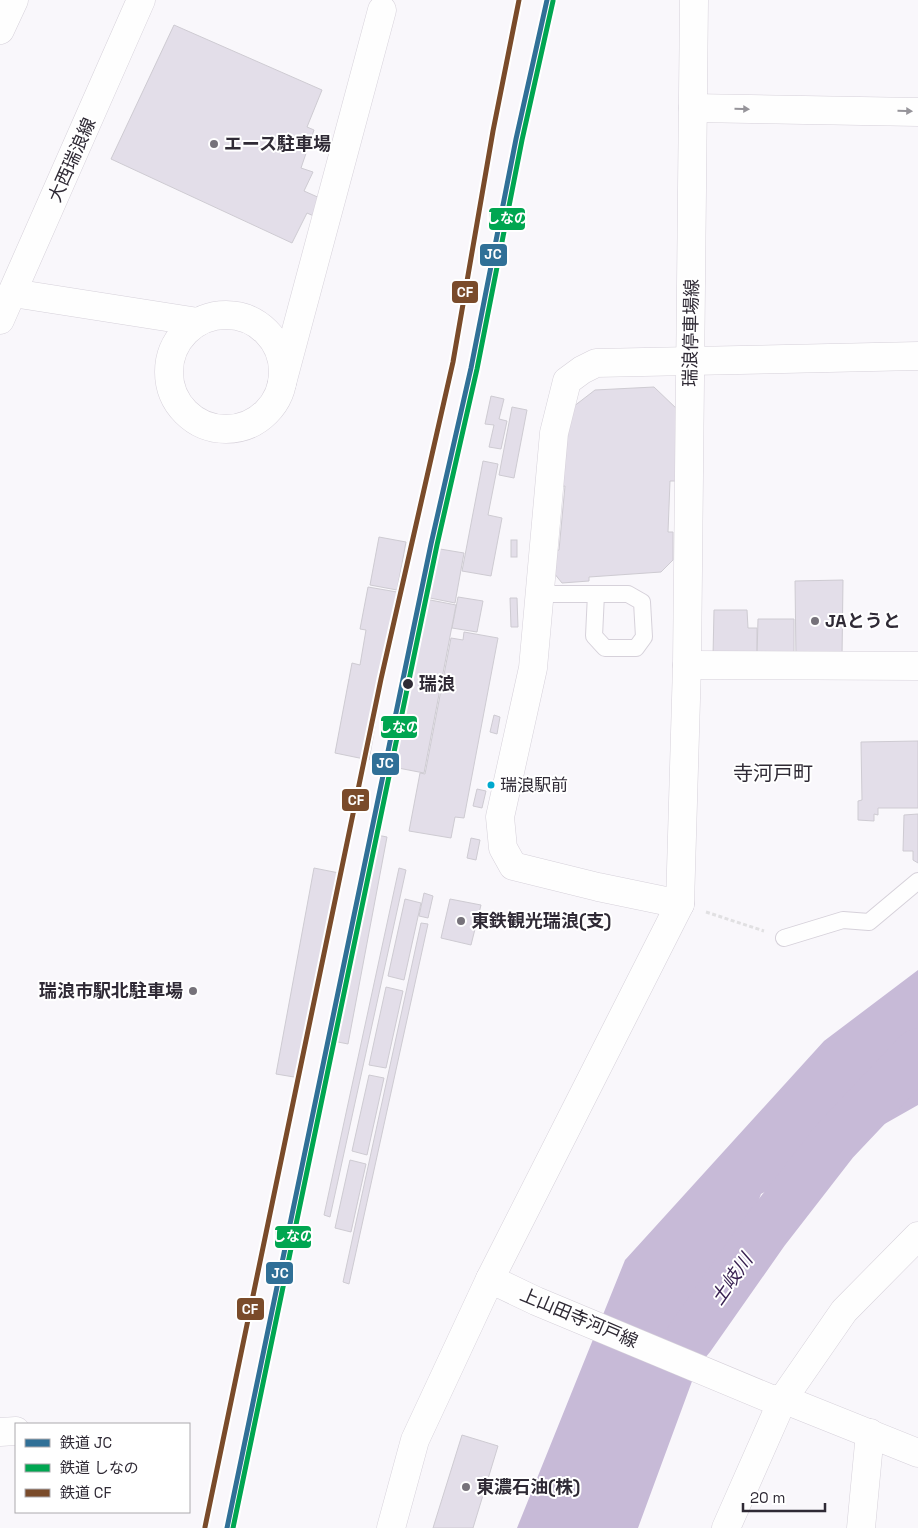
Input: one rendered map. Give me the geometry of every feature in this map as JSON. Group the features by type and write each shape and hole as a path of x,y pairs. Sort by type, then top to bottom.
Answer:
{"street":[{"path":"0,30 14,0"},
{"name":"大西瑞浪線","path":"0,320 141,0"},
{"name":"瑞浪停車場線","path":"680,904 687,665 694,0"},
{"path":"282,383 283,364 277,346 266,331 251,320 234,314 215,315 198,322 183,334 172,350 168,369 171,388 179,406 193,419 210,427 229,429 248,425 264,414 276,400 282,383 382,10"},
{"path":"693,108 918,112"},
{"path":"13,293 198,322"},
{"path":"391,1528 415,1440 490,1280 680,904 598,887 513,866 503,848 500,817 532,668 554,433 567,381 596,363 918,356"},
{"path":"687,665 918,666"},
{"path":"726,1528 777,1399 844,1311 918,1236"},
{"name":"上山田寺河戸線","path":"490,1280 536,1301 777,1399 870,1433 918,1453"},
{"path":"0,1432 15,1431"},
{"path":"861,1528 870,1433"}],"lane":[{"path":"539,594 596,594"},
{"path":"784,938 843,920 869,922 918,881"}],"path":[{"path":"680,904 784,938"}],"shaded area":[{"path":"918,970 918,1105 761,1194 638,1528 517,1528 625,1260 824,1041"}],"building":[{"name":"エース駐車場","path":"174,25 322,90 307,127 314,130 301,168 313,172 304,191 322,199 316,217 307,213 292,243 111,159"},
{"path":"654,387 678,410 677,481 670,481 668,532 673,532 673,560 661,572 589,577 589,581 562,583 554,573 556,551 559,550 565,486 559,487 569,410 595,390"},
{"path":"491,396 504,399 499,419 507,421 501,449 489,447 494,425 485,424"},
{"path":"512,407 527,410 514,478 499,475"},
{"path":"483,461 498,464 488,515 502,518 491,576 462,571"},
{"path":"379,537 406,542 397,590 370,585"},
{"path":"511,540 517,540 517,557 511,557"},
{"path":"434,548 464,553 455,603 425,597"},
{"path":"843,580 842,657 796,657 795,581"},
{"path":"368,587 397,592 382,669 385,670 369,760 335,753 352,663 360,665 366,630 360,629"},
{"path":"458,597 483,601 477,632 452,628"},
{"path":"510,598 517,598 518,627 511,627"},
{"path":"425,599 456,605 424,773 393,767"},
{"path":"714,610 747,610 748,628 757,628 757,656 713,656"},
{"path":"758,619 794,619 794,656 757,656"},
{"path":"464,632 498,638 464,818 455,817 451,838 409,831 420,773 425,774 451,638 463,640"},
{"path":"494,715 500,717 497,734 490,732"},
{"path":"918,741 918,808 878,808 878,815 874,814 874,821 858,820 858,801 862,800 861,742"},
{"path":"477,789 486,791 482,808 473,806"},
{"path":"918,814 918,863 913,860 913,851 903,851 904,815"},
{"path":"377,835 387,837 348,1044 338,1042"},
{"path":"471,838 480,840 476,860 467,858"},
{"path":"314,868 339,873 300,1078 276,1074"},
{"path":"399,868 406,870 330,1217 324,1215"},
{"path":"424,893 433,896 428,918 419,916"},
{"path":"405,899 421,903 404,980 388,976"},
{"name":"東鉄観光瑞浪(支)","path":"450,899 481,905 471,945 441,938"},
{"path":"421,923 428,924 349,1284 343,1282"},
{"path":"386,987 403,991 386,1068 369,1065"},
{"path":"369,1075 384,1078 367,1155 352,1151"},
{"path":"350,1160 366,1164 351,1232 335,1228"},
{"name":"東濃石油(株)","path":"462,1435 498,1446 473,1528 433,1528"}],"waterway":[{"name":"土岐川","path":"690,1338 765,1231 834,1142 918,1053"}],"rail line":[{"name":"CF","path":"205,1527 381,679 453,362 493,131 519,0"},
{"name":"JC","path":"227,1528 431,544 471,368 516,139 547,0"},
{"name":"しなの","path":"233,1528 437,545 477,369 522,140 553,1"}],"place":[{"name":"エース駐車場","path":"214,144"},
{"name":"JAとうと","path":"815,621"},
{"name":"瑞浪","path":"408,684"},
{"name":"瑞浪駅前","path":"491,785"},
{"name":"東鉄観光瑞浪(支)","path":"461,921"},
{"name":"瑞浪市駅北駐車場","path":"193,991"},
{"name":"東濃石油(株)","path":"466,1487"}],"district":[{"name":"寺河戸町","path":"773,773"}]}
